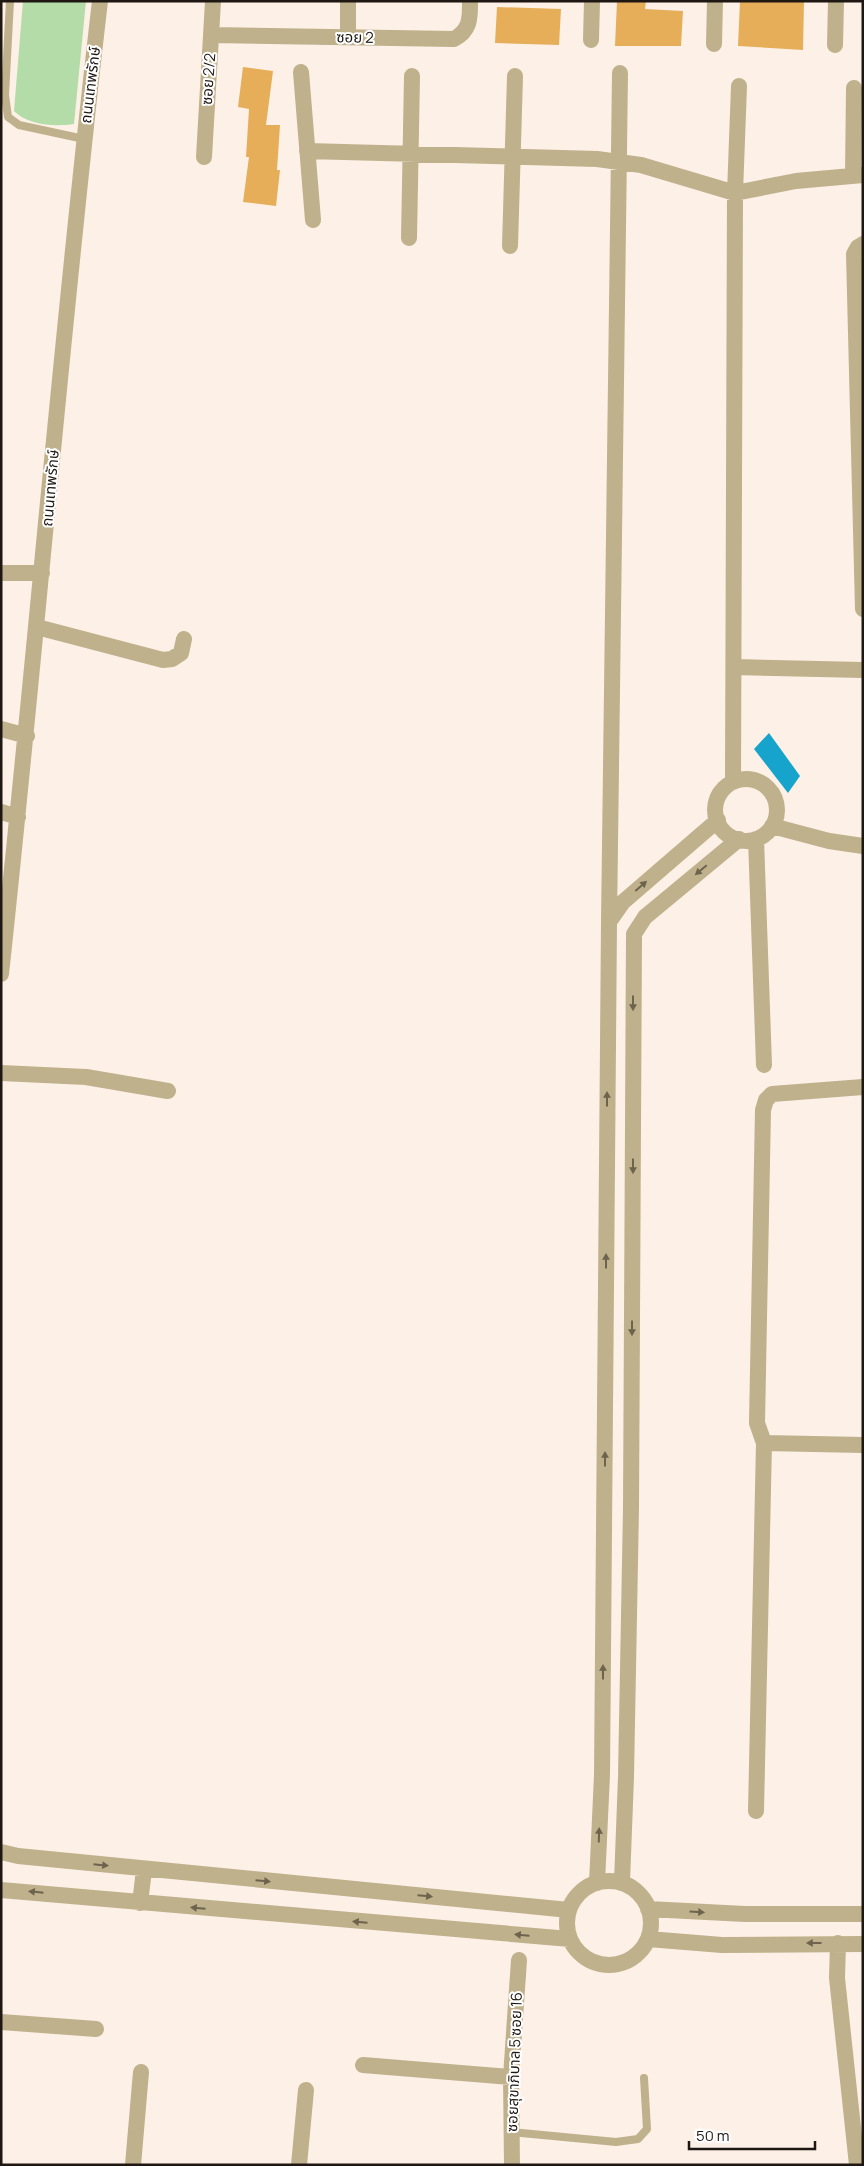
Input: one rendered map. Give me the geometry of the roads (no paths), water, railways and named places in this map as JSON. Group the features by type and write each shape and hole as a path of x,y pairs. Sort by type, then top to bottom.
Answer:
{"street":[{"name":"ถนนเทพรักษ์","path":"1,974 27,736 84,139 100,1"},
{"name":"ซอย 2/2","path":"204,157 213,1"},
{"path":"348,1 348,37"},
{"name":"ซอย 2","path":"211,35 454,39 462,35 468,26 470,1"},
{"path":"591,40 592,1"},
{"path":"714,44 715,1"},
{"path":"835,45 836,1"},
{"path":"301,72 313,220"},
{"path":"597,1883 602,1775 608,922 620,73"},
{"path":"409,238 412,76"},
{"path":"510,246 515,76"},
{"path":"733,782 735,193 739,86"},
{"path":"307,151 620,161 641,165 735,193 796,181 858,176 854,88"},
{"path":"863,244 858,247 854,254 863,610"},
{"path":"1,573 42,573"},
{"path":"37,627 163,660 172,659 180,653 184,639"},
{"path":"734,667 863,670"},
{"path":"1,729 27,736"},
{"path":"752,779 769,789 777,806 772,826 765,834 756,839 738,839 726,833 718,820 716,804 719,795 733,782 752,779"},
{"path":"1,812 18,817"},
{"path":"608,922 623,902 718,820"},
{"path":"772,826 829,841 863,846"},
{"path":"622,1882 631,1508 634,934 645,917 738,839"},
{"path":"756,839 764,1065"},
{"path":"608,922 634,934"},
{"path":"1,1073 86,1077 168,1092"},
{"path":"756,1811 764,1443 757,1424 763,1110 766,1100 772,1094 863,1088"},
{"path":"764,1443 863,1445"},
{"path":"604,1508 631,1508"},
{"path":"602,1775 626,1776"},
{"path":"1,1852 18,1856 144,1870 569,1910"},
{"path":"140,1903 144,1870"},
{"path":"606,1881 622,1882 636,1890 645,1901 651,1915 651,1931 648,1939 635,1956 620,1964 604,1965 590,1961 578,1952 570,1939 568,1929 569,1910 583,1890 597,1883 606,1881"},
{"path":"1,1890 570,1939"},
{"path":"648,1909 745,1914 863,1914"},
{"path":"648,1939 722,1944 863,1944"},
{"path":"838,1943 837,1978 857,2165"},
{"name":"ซอยสุขาภิบาล 5 ซอย 16","path":"512,2165 511,2077 519,1960"},
{"path":"1,2022 96,2029"},
{"path":"363,2065 511,2077"},
{"path":"133,2165 141,2072"},
{"path":"299,2165 306,2090"}],"lane":[{"path":"10,1 5,95 8,117 19,125 84,139"},
{"path":"512,2132 616,2142 638,2139 647,2129 644,2078"}],"water":[{"path":"769,733 800,776 788,793 754,749"}]}
